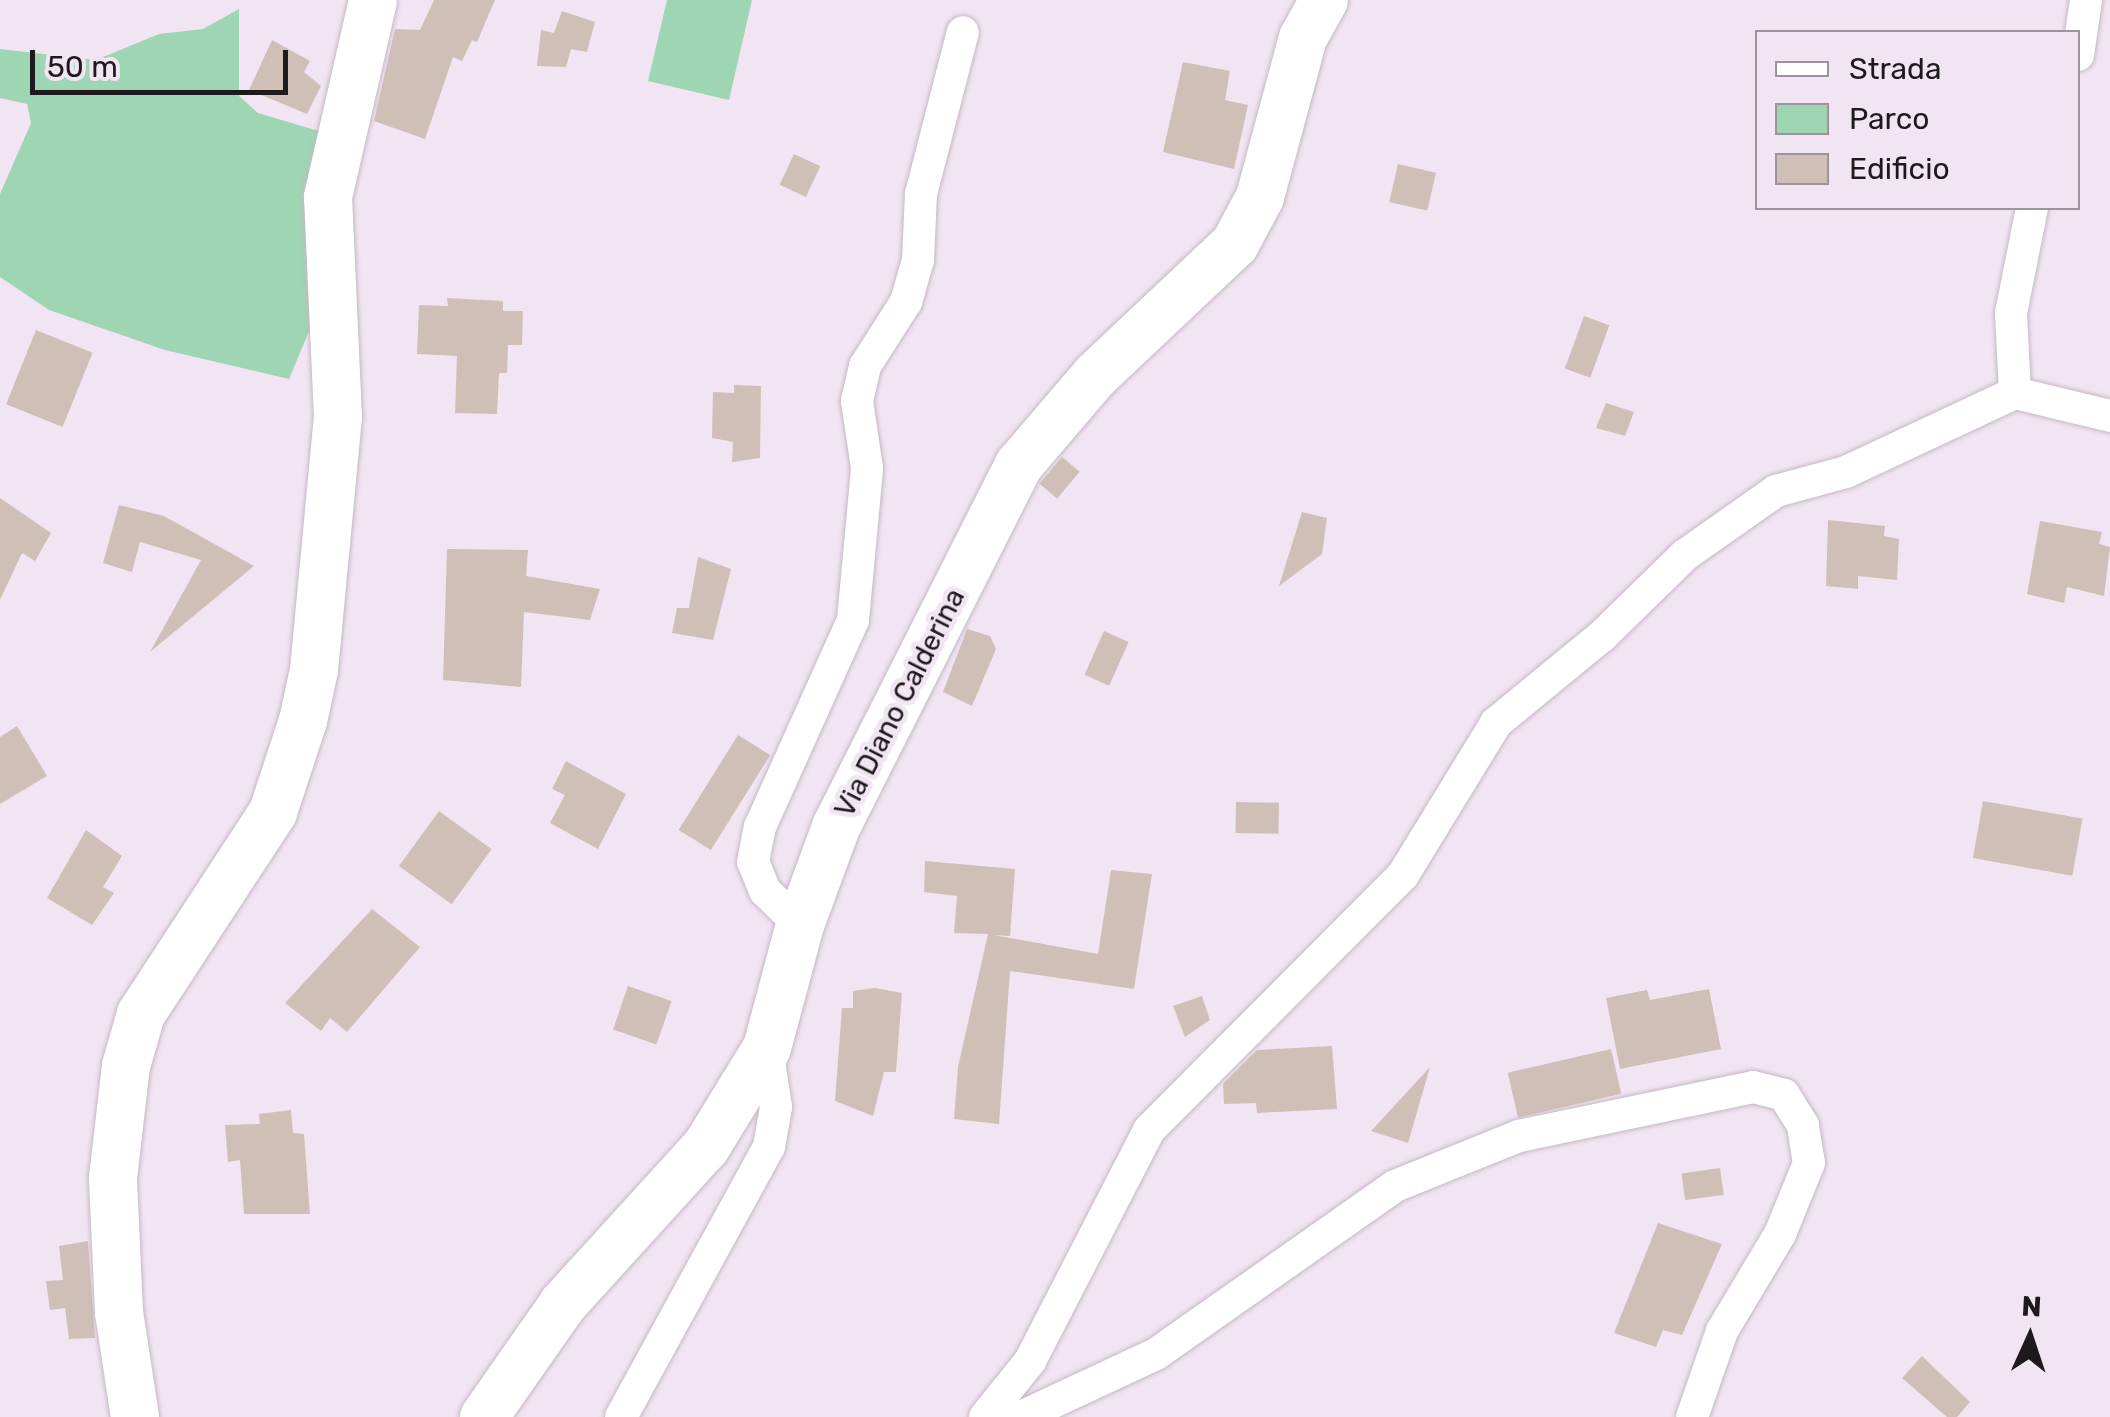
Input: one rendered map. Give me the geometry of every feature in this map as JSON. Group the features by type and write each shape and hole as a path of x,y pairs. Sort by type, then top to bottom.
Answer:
{"main road":[{"path":"135,1417 119,1312 113,1178 126,1066 141,1014 273,812 304,721 314,670 338,417 328,197 372,0"},
{"name":"Via Diano Calderina","path":"484,1417 563,1304 706,1147 767,1048 800,924 836,828 1019,465 1096,375 1234,244 1260,198 1303,38 1324,0"}],"street":[{"path":"2080,42 2086,0"},
{"path":"800,924 764,891 753,862 760,827 853,620 867,468 857,402 865,366 906,302 918,260 921,194 963,32"},
{"path":"2015,393 2011,313 2032,210"},
{"path":"986,1417 1030,1361 1149,1130 1404,875 1496,723 1602,636 1685,555 1776,491 1846,472 2015,393 2110,416"},
{"path":"622,1417 769,1147 776,1107 767,1048"},
{"path":"1021,1417 1156,1354 1395,1186 1519,1136 1753,1087 1784,1095 1803,1126 1809,1163 1780,1234 1722,1331 1692,1417"}],"green space":[{"path":"667,0 752,0 729,100 648,81"},
{"path":"239,9 239,96 258,113 322,132 315,317 289,379 165,350 49,310 0,277 0,194 31,123 27,104 0,98 0,49 96,60 159,34 203,29"}],"building":[{"path":"434,0 495,0 477,42 472,40 462,61 453,57 425,139 374,121 395,29 420,30"},
{"path":"562,11 595,22 587,52 571,49 566,67 537,66 541,30 554,33"},
{"path":"272,40 310,61 304,72 321,86 307,114 249,90"},
{"path":"1183,62 1230,71 1225,100 1248,105 1234,169 1163,152"},
{"path":"794,154 820,166 806,197 780,185"},
{"path":"1398,164 1436,173 1427,211 1389,202"},
{"path":"447,298 503,301 503,311 523,311 522,345 508,345 507,373 499,373 497,414 455,413 457,356 417,354 419,305 448,306"},
{"path":"1584,316 1609,325 1590,378 1565,369"},
{"path":"36,330 93,353 63,427 6,404"},
{"path":"734,385 761,386 760,458 732,462 733,442 712,438 713,392 734,393"},
{"path":"1606,403 1634,412 1625,436 1596,428"},
{"path":"1062,457 1080,472 1057,499 1040,484"},
{"path":"0,498 51,533 35,561 22,553 0,600"},
{"path":"119,505 164,516 254,566 150,652 201,560 140,542 132,572 103,563"},
{"path":"1302,512 1327,518 1322,554 1279,586"},
{"path":"1828,520 1885,526 1884,536 1899,539 1897,580 1858,576 1858,589 1826,586"},
{"path":"2040,521 2102,532 2099,544 2110,547 2104,596 2067,587 2064,603 2027,594"},
{"path":"447,549 528,550 526,576 600,589 590,620 524,612 521,687 443,680"},
{"path":"698,557 731,569 713,640 672,633 677,608 689,608"},
{"path":"967,629 990,636 996,649 972,706 943,692"},
{"path":"1104,631 1129,642 1109,686 1084,675"},
{"path":"17,726 47,776 0,804 0,737"},
{"path":"738,735 770,755 711,850 679,830"},
{"path":"566,761 626,794 598,849 550,823 565,795 552,789"},
{"path":"1983,801 2082,819 2072,876 1973,858"},
{"path":"1236,802 1279,803 1278,834 1235,833"},
{"path":"439,811 492,849 452,904 399,866"},
{"path":"86,830 122,856 103,887 114,893 92,925 47,898"},
{"path":"925,861 1015,869 1010,936 994,935 1098,954 1111,870 1152,874 1134,989 1010,971 999,1124 954,1119 958,1067 988,934 954,933 957,896 924,892"},
{"path":"372,909 420,947 347,1032 330,1018 321,1031 285,1003"},
{"path":"628,986 671,1001 657,1044 613,1029"},
{"path":"875,988 902,993 896,1072 884,1072 873,1116 835,1101 842,1008 853,1008 853,991"},
{"path":"1709,989 1721,1049 1620,1069 1606,998 1647,990 1650,1000"},
{"path":"1202,996 1210,1020 1185,1037 1173,1006"},
{"path":"1332,1046 1337,1109 1257,1113 1256,1103 1224,1104 1223,1084 1257,1050"},
{"path":"1611,1049 1621,1094 1518,1118 1508,1073"},
{"path":"1430,1067 1408,1143 1371,1131"},
{"path":"291,1110 293,1133 304,1134 310,1214 244,1214 240,1160 228,1162 225,1125 260,1124 259,1114"},
{"path":"1720,1168 1724,1195 1685,1200 1681,1173"},
{"path":"1658,1223 1722,1244 1682,1335 1663,1330 1656,1347 1614,1333"},
{"path":"88,1241 95,1338 69,1339 65,1308 50,1310 46,1281 63,1280 59,1246"},
{"path":"1922,1356 1970,1402 1957,1417 1947,1417 1902,1378"}]}
